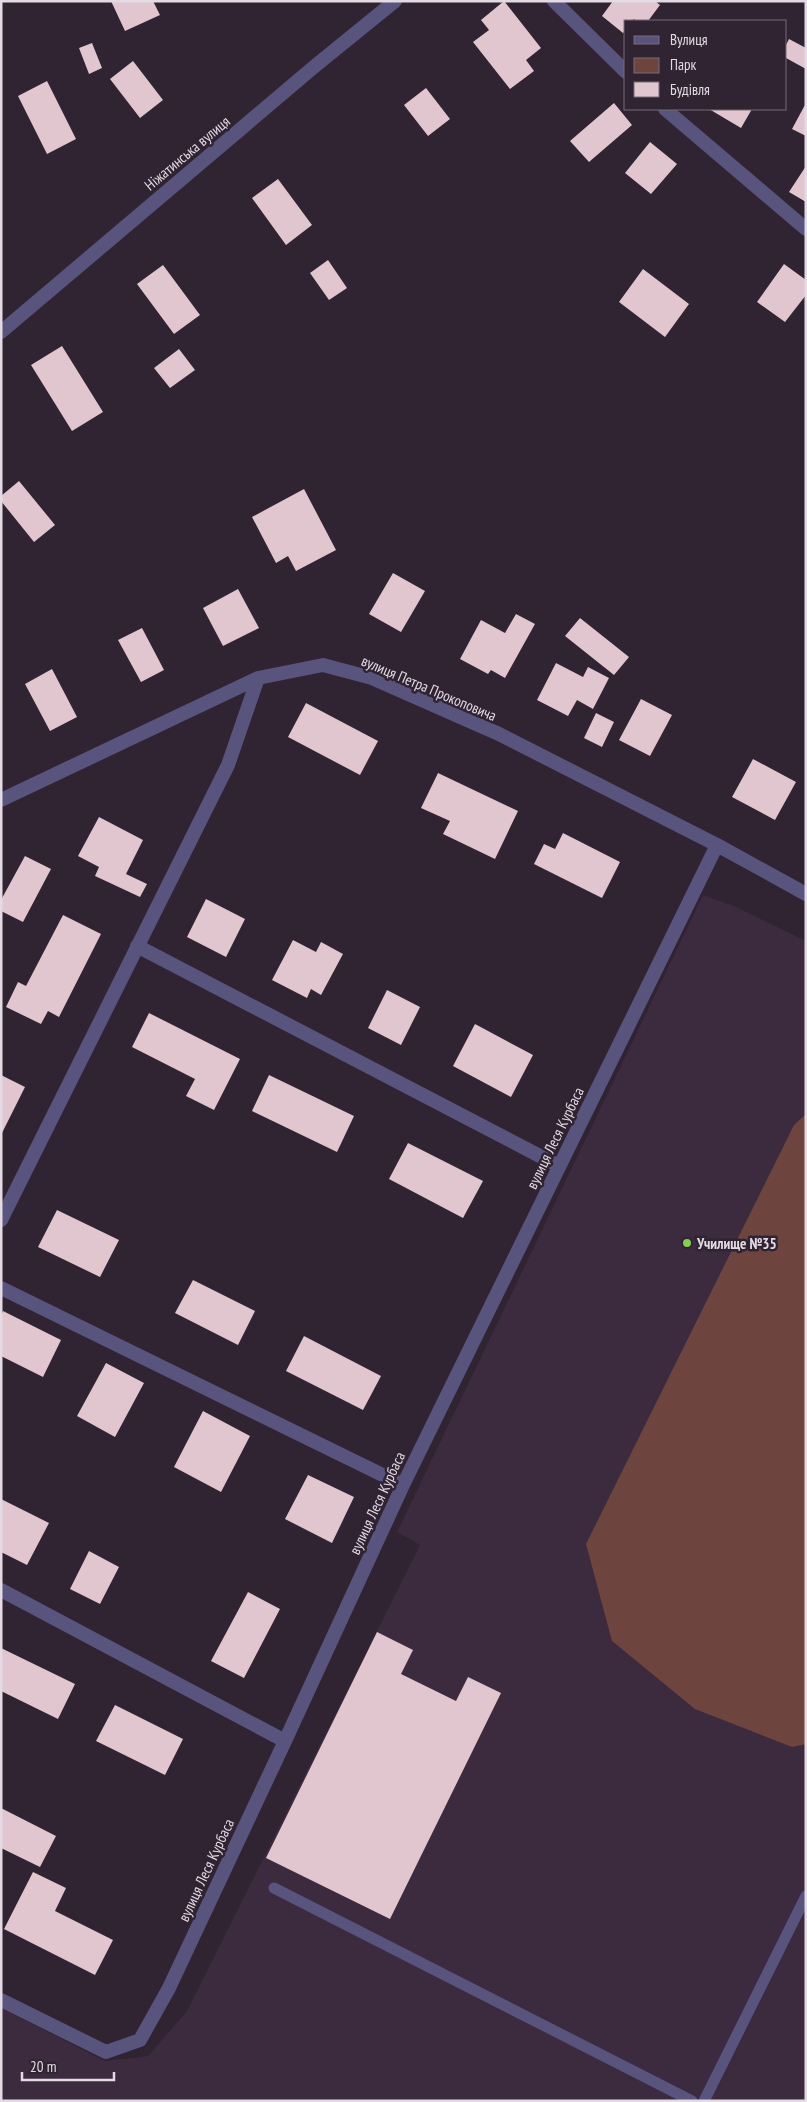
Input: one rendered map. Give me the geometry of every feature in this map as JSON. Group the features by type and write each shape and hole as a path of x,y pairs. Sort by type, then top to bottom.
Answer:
{"street":[{"name":"Ніжатинська вулиця","path":"1,332 394,1"},
{"path":"554,1 624,70"},
{"path":"666,110 806,229"},
{"name":"вулиця Петра Прокоповича","path":"1,800 258,678 323,665 372,678 499,734 718,845 806,894"},
{"path":"1,1220 228,765 258,678"},
{"name":"вулиця Леся Курбаса","path":"1,2000 106,2052 140,2040 169,1988 402,1485 718,845"},
{"path":"137,946 559,1166"},
{"path":"1,1288 402,1485"},
{"path":"1,1590 285,1741"}],"lane":[{"path":"274,1888 692,2101"},
{"path":"704,2101 806,1896"}],"shaded area":[{"name":"Училище №35","path":"703,895 734,906 806,941 806,2101 1,2101 1,2008 105,2061 148,2056 187,2011 420,1545 397,1532"}],"green space":[{"path":"806,1114 806,1744 792,1747 695,1709 612,1641 586,1544 794,1125"}],"building":[{"path":"111,1 153,1 160,15 125,31"},
{"path":"504,1 541,48 526,60 534,71 510,89 473,42 489,30 481,20"},
{"path":"613,1 655,1 660,5 649,20 624,20 623,33 602,16"},
{"path":"789,39 806,48 806,69 787,59 787,43"},
{"path":"92,43 102,68 89,74 79,48"},
{"path":"133,61 163,100 140,118 110,79"},
{"path":"47,81 76,139 47,154 18,96"},
{"path":"426,88 450,119 428,136 404,105"},
{"path":"614,103 632,125 589,162 570,141"},
{"path":"806,103 806,136 792,129"},
{"path":"711,110 751,110 741,128"},
{"path":"650,142 677,164 651,194 625,173"},
{"path":"806,166 806,202 789,192"},
{"path":"278,179 312,225 286,245 252,198"},
{"path":"328,260 347,288 329,300 310,273"},
{"path":"784,264 806,280 806,295 785,322 757,302"},
{"path":"163,265 200,315 174,334 137,284"},
{"path":"643,269 689,304 665,337 619,302"},
{"path":"62,346 103,412 72,431 31,365"},
{"path":"179,349 195,370 170,388 154,368"},
{"path":"19,481 55,525 34,542 1,501 1,496"},
{"path":"304,489 336,550 296,571 288,556 276,563 252,517"},
{"path":"393,573 425,591 401,632 369,614"},
{"path":"238,589 259,628 223,646 203,608"},
{"path":"516,614 535,624 505,678 491,670 488,674 460,659 481,620 505,633"},
{"path":"580,618 629,657 614,675 565,636"},
{"path":"142,628 164,670 141,682 118,640"},
{"path":"556,663 583,677 588,667 609,678 593,709 577,700 568,716 537,700"},
{"path":"52,669 77,717 50,731 25,684"},
{"path":"641,699 672,715 650,756 619,740"},
{"path":"306,703 378,741 360,775 288,737"},
{"path":"596,713 614,722 602,747 584,738"},
{"path":"753,759 796,782 775,820 732,797"},
{"path":"438,773 518,811 495,859 443,834 450,821 421,808"},
{"path":"99,817 143,840 126,874 147,884 140,897 95,876 99,867 78,856"},
{"path":"563,833 620,862 602,898 534,864 544,844 555,849"},
{"path":"25,856 51,869 23,922 1,911 1,900"},
{"path":"206,899 245,919 226,957 187,937"},
{"path":"63,915 101,934 59,1017 48,1011 41,1024 6,1007 18,982 26,986"},
{"path":"293,940 316,952 321,942 343,954 321,995 311,989 307,998 272,980"},
{"path":"387,990 420,1007 401,1045 368,1028"},
{"path":"149,1013 240,1059 214,1110 186,1096 195,1079 132,1047"},
{"path":"475,1024 533,1055 511,1097 453,1066"},
{"path":"1,1075 25,1087 1,1135"},
{"path":"269,1075 354,1116 337,1152 252,1111"},
{"path":"408,1143 483,1181 463,1218 389,1179"},
{"path":"57,1210 119,1240 100,1277 38,1247"},
{"path":"193,1280 255,1311 238,1345 175,1313"},
{"path":"3,1311 61,1340 43,1377 1,1356 1,1316"},
{"path":"304,1336 381,1376 363,1410 286,1371"},
{"path":"106,1363 144,1383 115,1437 77,1416"},
{"path":"203,1411 250,1436 221,1492 174,1467"},
{"path":"308,1475 354,1497 332,1543 285,1519"},
{"path":"1,1499 49,1523 27,1565 1,1552"},
{"path":"89,1551 119,1567 100,1604 70,1589"},
{"path":"248,1592 280,1609 244,1678 211,1661"},
{"path":"377,1632 413,1650 401,1674 456,1701 468,1677 501,1693 390,1919 266,1858"},
{"path":"1,1648 75,1684 58,1719 1,1691"},
{"path":"115,1705 183,1739 165,1775 96,1741"},
{"path":"1,1808 56,1836 40,1867 1,1848"},
{"path":"33,1872 66,1888 55,1911 113,1940 95,1975 4,1929"}],"place":[{"name":"Училище №35","path":"687,1243"}]}
